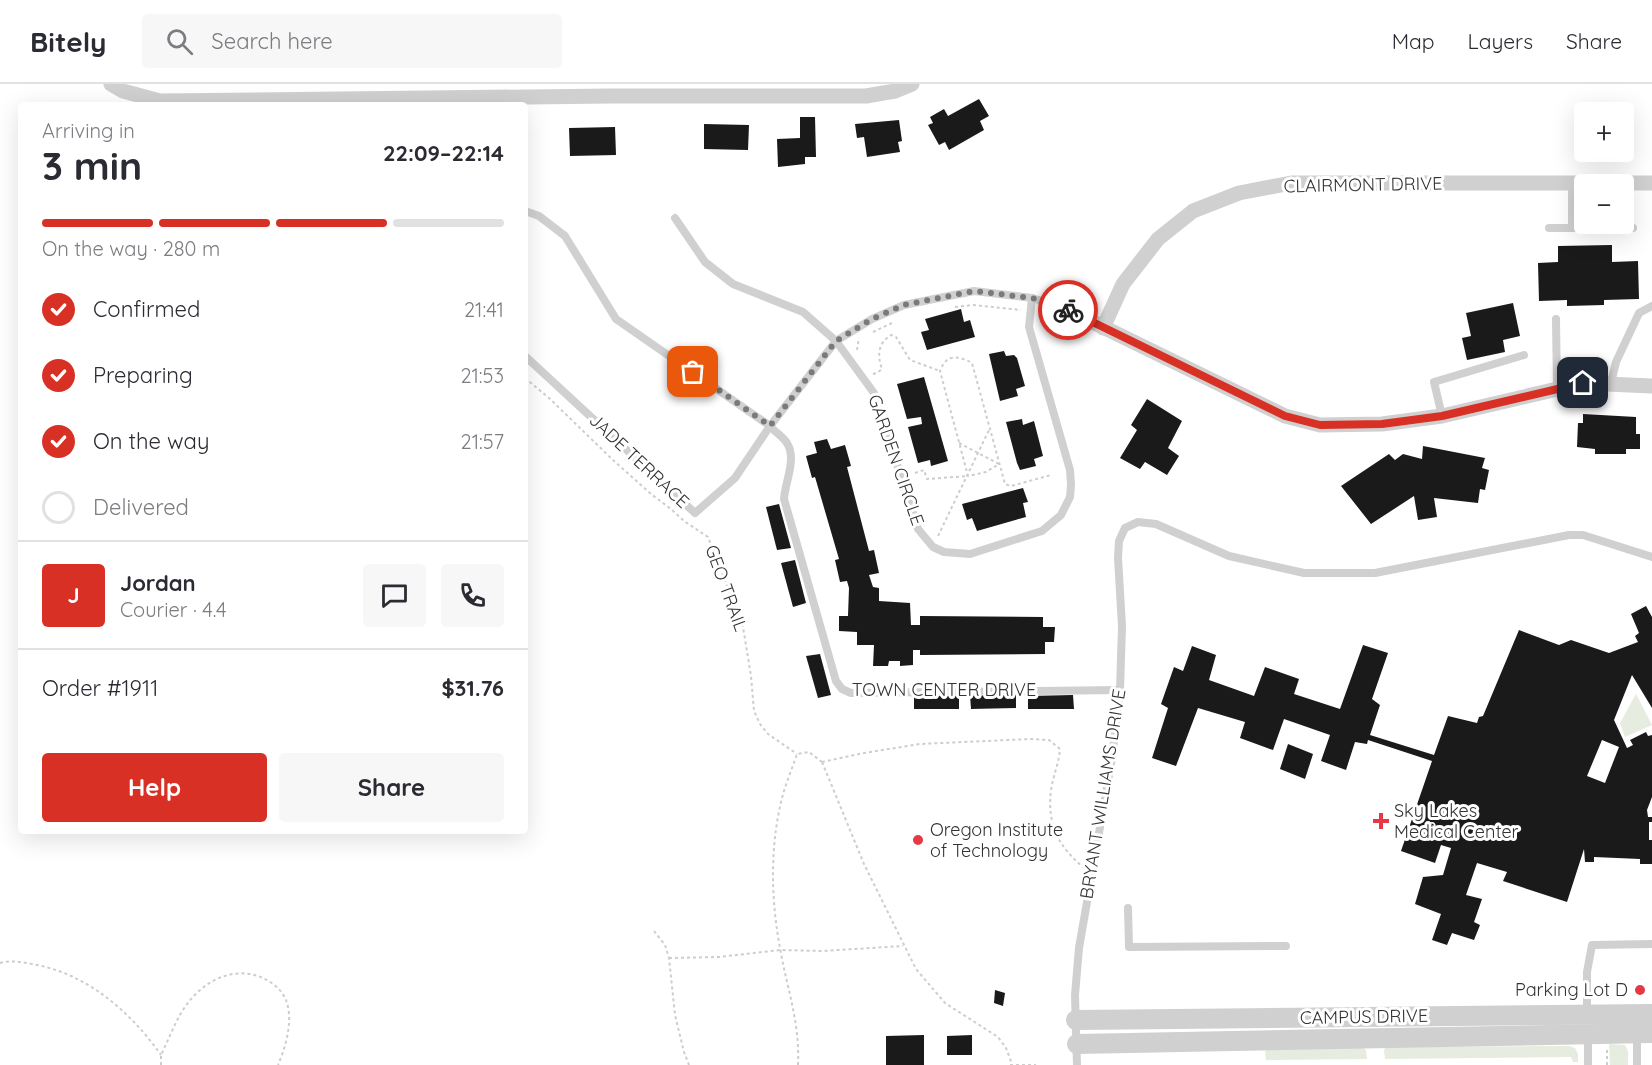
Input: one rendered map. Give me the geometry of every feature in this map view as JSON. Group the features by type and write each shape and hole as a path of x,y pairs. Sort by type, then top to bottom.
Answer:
{"street":[{"path":"111,84 123,91 160,101 610,90 866,96 895,91 912,84"},
{"name":"CLAIRMONT DRIVE","path":"1103,328 1124,284 1158,239 1193,211 1239,193 1291,183 1652,183"},
{"path":"1062,307 1285,416 1320,425 1382,424 1442,416 1583,383 1652,386"},
{"name":"CAMPUS DRIVE","path":"1077,1044 1377,1038 1587,1025 1652,1014"},
{"name":"CAMPUS DRIVE","path":"1076,1020 1377,1017 1587,1025 1645,1034"}],"lane":[{"path":"1549,228 1572,228 1572,183"},
{"name":"TOWN CENTER DRIVE","path":"528,212 539,216 565,236 616,319 770,426 786,442 791,463 784,488 784,499 836,681 842,689 851,693 1120,690"},
{"name":"GARDEN CIRCLE","path":"675,218 705,262 733,284 803,312 836,341 874,393 918,529 933,547 944,552 970,554 1042,531 1061,515 1070,496 1070,470 1029,327 1032,298"},
{"path":"770,426 836,341 872,319 904,305 974,291 1032,298 1062,307"},
{"path":"1611,384 1616,362 1639,313 1652,306"},
{"path":"1556,319 1557,388"},
{"path":"1442,416 1434,382 1524,355"},
{"name":"JADE TERRACE","path":"528,359 695,513 735,478 770,426"},
{"name":"BRYANT WILLIAMS DRIVE","path":"1077,1065 1075,995 1079,948 1090,873 1112,758 1120,690 1122,626 1119,541 1125,528 1138,522 1156,524 1229,556 1304,573 1375,573 1583,535 1652,557"},
{"path":"1128,908 1130,947 1286,946"},
{"path":"1588,1065 1587,972 1592,945 1652,944"},
{"path":"1377,1017 1377,1038"},
{"path":"1254,1018 1254,1040"},
{"path":"1637,1065 1645,1034"}],"path":[{"path":"952,307 973,305 1030,311"},
{"path":"856,353 859,339 895,321"},
{"path":"867,367 873,374 877,374 882,369 879,349 884,339 891,335 896,337 910,360 939,371"},
{"path":"968,476 939,371 942,363 951,357 960,357 972,363 1005,484 1011,486 1051,475"},
{"name":"GEO TRAIL","path":"528,380 651,494 708,537 743,627 754,711 760,724 768,734 797,754 809,752 822,762"},
{"path":"933,547 989,430"},
{"path":"959,443 999,464"},
{"path":"915,473 924,470 927,479 968,476 986,472 999,464"},
{"path":"1036,1065 1011,1064 1006,1048 998,1037 945,1003 916,969 864,864 822,762 920,744 1049,740 1060,749 1051,790 1052,827 1059,841 1090,873"},
{"path":"797,754 781,802 775,839 774,907 780,950 796,1017 798,1065"},
{"path":"654,931 665,945 669,958 675,1016 689,1065"},
{"path":"669,958 719,957 780,950 822,951 903,946"},
{"path":"0,963 23,962 45,966 70,975 115,1004 144,1031 161,1055"},
{"path":"161,1065 161,1055 176,1023 191,999 209,983 228,974 252,973 267,979 281,990 288,1006 287,1033 278,1065"},
{"path":"1607,1043 1607,1065"}],"shaded area":[{"path":"1636,694 1652,725 1625,737 1620,723"},
{"path":"1609,1044 1625,1045 1628,1051 1628,1065 1610,1065"},
{"path":"1569,1046 1575,1048 1578,1062 1573,1062 1571,1057 1385,1059 1384,1050 1386,1047"},
{"path":"1361,1047 1366,1050 1367,1059 1266,1060 1265,1051 1270,1049"}],"building":[{"path":"979,99 989,116 980,121 984,130 949,150 945,142 939,145 928,125 933,123 930,117 944,109 948,116"},
{"path":"800,117 815,117 816,157 805,157 805,164 778,167 777,139 800,138"},
{"path":"899,120 902,141 898,142 900,152 867,157 864,137 857,138 855,124"},
{"path":"704,124 749,125 748,150 704,149"},
{"path":"615,127 616,155 570,156 569,128"},
{"path":"1612,245 1612,262 1638,261 1639,299 1604,300 1604,305 1567,306 1567,300 1539,301 1538,263 1558,262 1558,246"},
{"path":"1513,303 1520,336 1503,340 1505,352 1467,360 1462,338 1471,336 1466,313"},
{"path":"961,309 964,322 970,320 975,337 927,350 921,332 929,330 925,319"},
{"path":"1004,351 1006,356 1014,355 1017,358 1025,386 1016,389 1018,396 1000,401 989,354"},
{"path":"924,377 948,461 931,466 930,460 918,463 908,427 922,424 921,417 907,419 897,384"},
{"path":"1147,399 1182,421 1168,448 1179,456 1167,475 1145,462 1140,469 1120,458 1137,430 1131,425"},
{"path":"1583,414 1636,417 1636,434 1640,434 1640,449 1626,449 1626,454 1595,454 1595,449 1577,447 1578,423 1583,423"},
{"path":"1022,419 1023,425 1034,421 1043,456 1034,459 1036,466 1020,470 1006,422"},
{"path":"827,439 831,449 845,445 851,466 847,467 869,551 874,550 879,573 869,575 873,587 879,588 879,601 910,603 911,625 920,625 920,616 1043,617 1043,627 1055,627 1054,642 1045,642 1045,654 920,655 920,650 913,650 913,665 900,666 900,661 889,661 888,666 873,666 874,645 857,645 857,632 839,631 839,616 848,616 849,588 847,581 840,582 835,560 839,559 815,477 812,478 806,456 817,453 814,442"},
{"path":"1423,446 1485,458 1482,468 1489,470 1485,490 1480,489 1478,503 1434,498 1437,517 1418,520 1414,496 1371,524 1341,486 1389,454 1395,460 1403,454 1422,459"},
{"path":"1023,488 1028,502 1023,503 1026,517 977,531 972,518 967,520 962,504"},
{"path":"779,504 791,548 777,550 766,507"},
{"path":"795,560 806,603 793,607 781,563"},
{"path":"1646,606 1652,617 1652,708 1632,675 1614,720 1627,748 1633,745 1630,740 1646,732 1648,736 1652,735 1652,797 1647,810 1648,817 1652,817 1652,822 1649,822 1649,840 1652,840 1652,864 1640,864 1640,859 1594,857 1594,862 1585,862 1584,849 1567,902 1503,881 1507,872 1477,863 1466,895 1482,899 1474,922 1480,925 1474,940 1452,933 1447,945 1432,940 1441,914 1415,904 1423,877 1443,875 1451,848 1441,845 1435,863 1401,851 1432,761 1368,740 1367,744 1355,742 1346,770 1321,761 1330,735 1284,719 1273,750 1240,738 1245,722 1198,708 1176,766 1152,758 1168,708 1161,704 1174,667 1183,671 1192,646 1216,655 1209,680 1254,696 1265,667 1299,679 1294,694 1340,709 1363,645 1388,653 1372,699 1380,705 1370,735 1434,755 1448,716 1477,723 1479,717 1483,716 1519,630 1559,645 1571,640 1609,653 1638,642 1635,636 1639,633 1631,614","holes":["1602,740 1619,747 1605,783 1587,776"]},
{"path":"820,654 831,695 818,698 806,656"},
{"path":"1016,694 1016,708 971,709 970,695"},
{"path":"914,695 959,695 959,709 914,709"},
{"path":"1073,695 1074,709 1028,709 1028,696"},
{"path":"1288,744 1313,754 1305,779 1280,769"},
{"path":"995,990 1005,993 1003,1006 994,1003"},
{"path":"924,1035 924,1065 886,1065 886,1036"},
{"path":"972,1035 972,1055 947,1055 947,1036"}],"way so far":[{"path":"693,372 770,426 836,341 872,319 904,305 974,291 1032,298 1068,310"}],"place":[{"name":"Sky Lakes Medical Center","path":"1381,821"},
{"name":"Oregon Institute of Technology","path":"918,840"},
{"name":"Parking Lot D","path":"1640,990"}],"route":[{"path":"1068,310 1285,416 1320,425 1382,424 1442,416 1583,383"}]}
